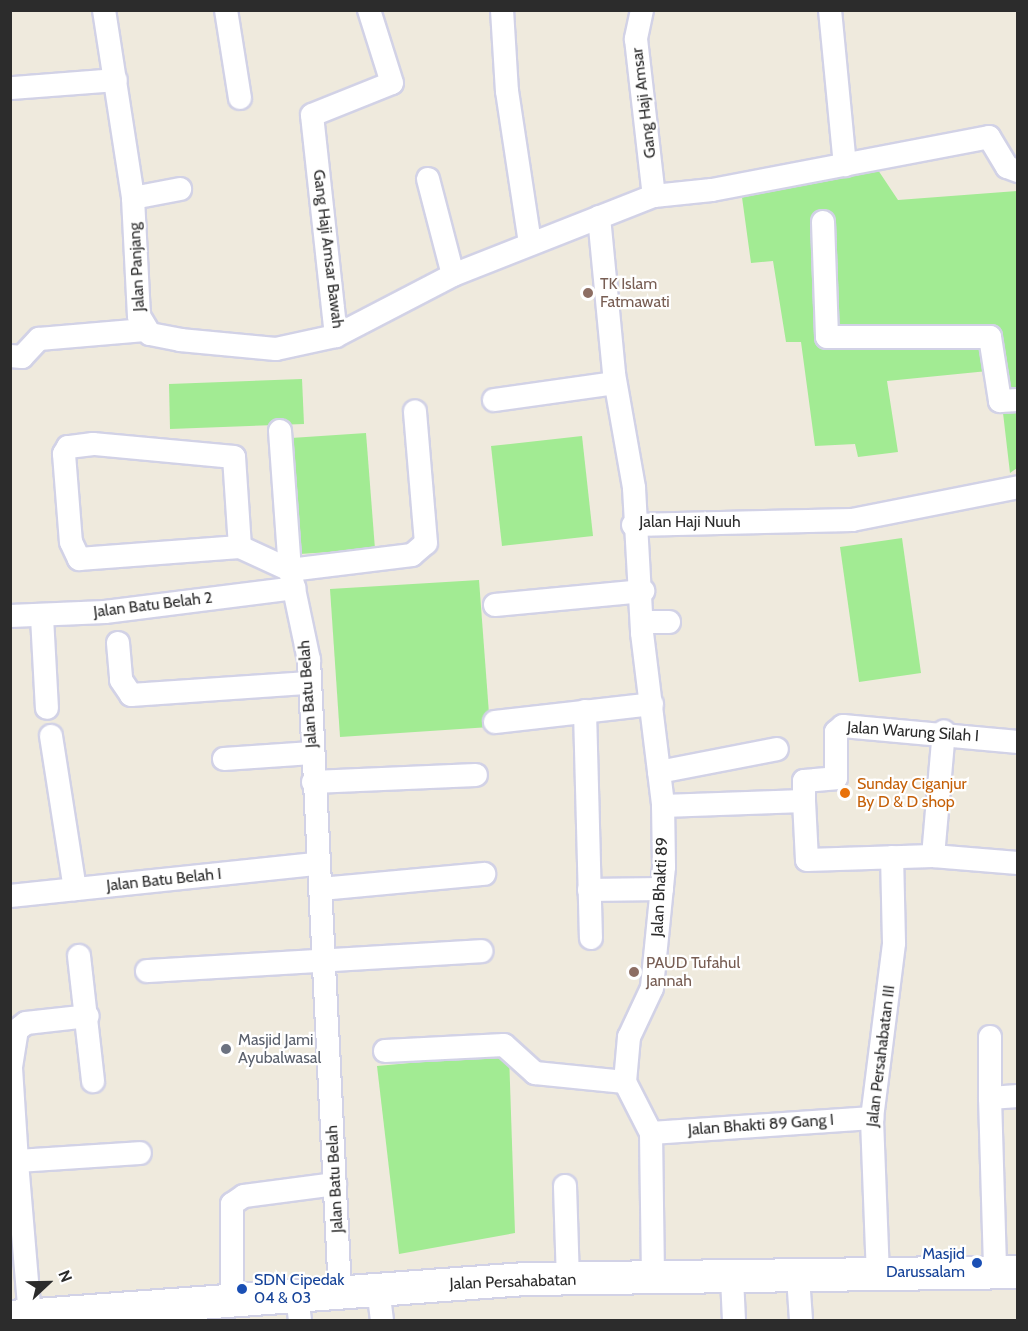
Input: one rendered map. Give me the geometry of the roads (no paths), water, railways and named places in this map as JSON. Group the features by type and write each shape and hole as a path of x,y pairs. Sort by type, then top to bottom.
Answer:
{"street":[{"name":"Jalan Panjang","path":"104,10 133,198 139,316 145,330 180,340 276,349 336,336"},
{"path":"226,10 240,98"},
{"name":"Gang Haji Amsar Bawah","path":"369,10 392,82 312,116 336,336 453,275 654,196 845,165 989,137 1008,167 1017,171"},
{"path":"502,10 507,91 530,243"},
{"name":"Gang Haji Amsar","path":"642,10 636,39 654,196"},
{"path":"831,10 845,165"},
{"path":"12,88 116,80"},
{"path":"428,179 453,275"},
{"path":"133,198 180,189"},
{"name":"Jalan Haji Nuuh","path":"598,217 615,383 634,488 633,525 852,520 1017,487"},
{"path":"823,222 827,337 990,337 1000,401 1017,400"},
{"path":"10,356 22,357 39,339 145,330"},
{"path":"494,400 615,383"},
{"name":"Jalan Batu Belah 2","path":"10,616 42,617 292,579 423,549 415,411"},
{"name":"Jalan Batu Belah","path":"280,430 292,579 309,682 340,1292"},
{"path":"240,547 234,457 205,451 76,444 64,454 71,542 78,559 240,547 292,579"},
{"name":"Jalan Bhakti 89","path":"625,1082 629,1036 652,988 662,888 663,806 642,622 643,591 633,525"},
{"path":"495,605 643,591"},
{"path":"42,617 47,708"},
{"path":"642,622 669,622"},
{"path":"118,643 121,680 130,695 309,682"},
{"path":"495,722 652,704"},
{"path":"585,711 591,938"},
{"name":"Jalan Warung Silah I","path":"804,801 804,781 836,778 838,728 944,731 1017,742"},
{"path":"933,856 944,731"},
{"path":"51,736 74,882"},
{"path":"659,772 777,749"},
{"path":"224,759 312,753"},
{"path":"313,782 476,775"},
{"path":"663,806 804,801 807,860 933,856 1017,863"},
{"name":"Jalan Persahabatan III","path":"878,1276 872,1118 894,943 892,857"},
{"name":"Jalan Batu Belah I","path":"10,896 74,882 317,864"},
{"path":"321,888 484,874"},
{"path":"590,890 662,888"},
{"path":"147,970 322,962 481,951"},
{"path":"80,956 93,1082"},
{"path":"28,1318 12,1101 11,1042 17,1030 26,1023 88,1016"},
{"path":"990,1037 990,1098 1006,1271"},
{"path":"386,1051 504,1045 535,1073 625,1082 651,1132 653,1276"},
{"path":"990,1098 1017,1096"},
{"name":"Jalan Bhakti 89 Gang I","path":"651,1132 872,1118"},
{"path":"16,1161 140,1153"},
{"path":"217,1308 236,1199 335,1184"},
{"path":"565,1186 568,1280"},
{"name":"Jalan Persahabatan","path":"28,1318 217,1308 298,1308 340,1292 378,1288 653,1276 732,1278 878,1276 1006,1271"},
{"path":"798,1277 801,1320"},
{"path":"732,1278 734,1320"},
{"path":"378,1288 382,1320"}],"place":[{"name":"TK Islam Fatmawati","path":"588,293"},
{"name":"Sunday Ciganjur By D & D shop","path":"845,793"},
{"name":"PAUD Tufahul Jannah","path":"634,972"},
{"name":"Masjid Jami Ayubalwasal","path":"226,1049"},
{"name":"Masjid Darussalam","path":"977,1263"},
{"name":"SDN Cipedak 04 & 03","path":"242,1289"}]}
